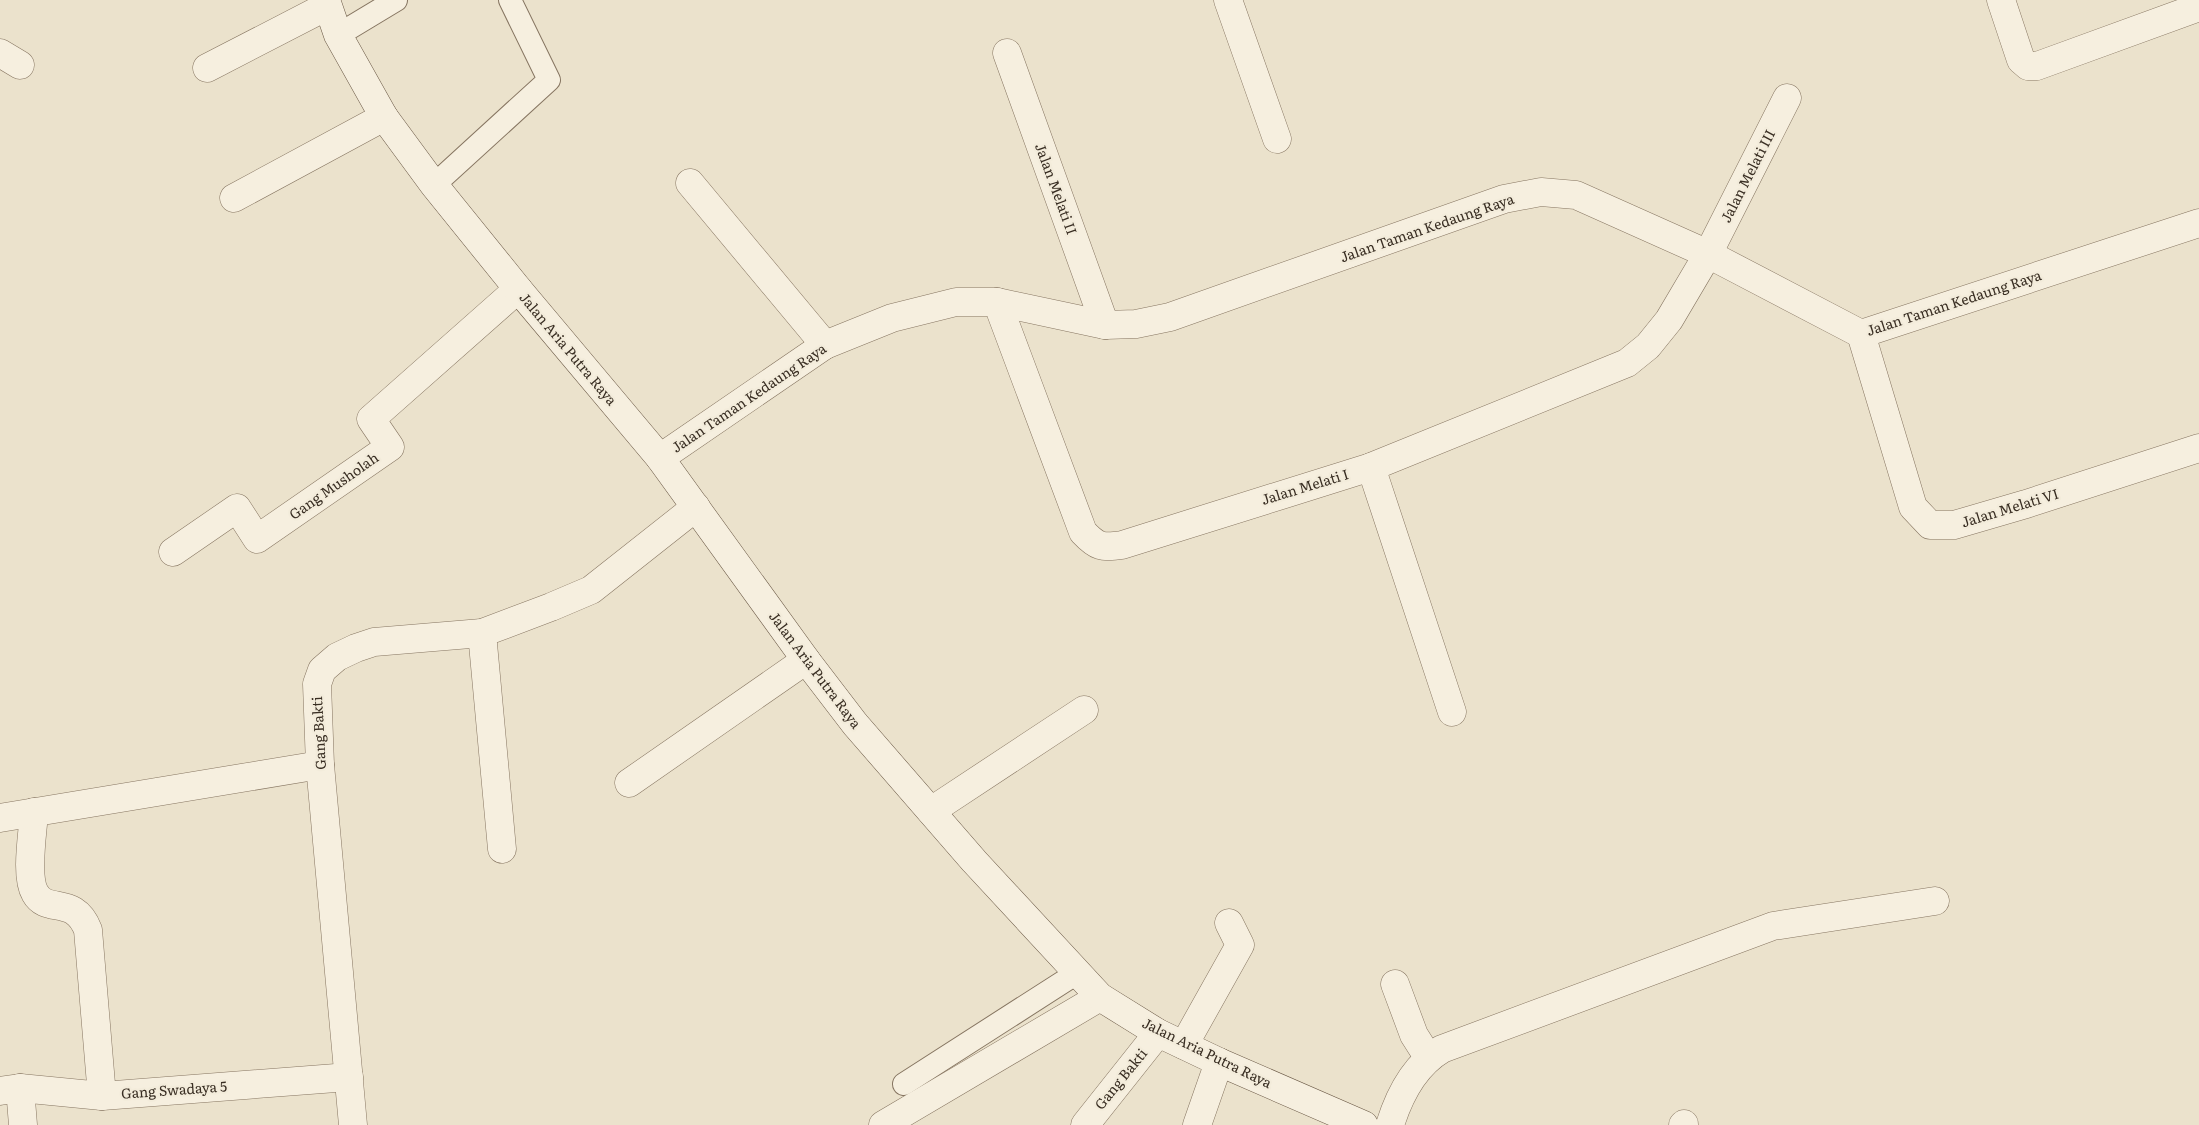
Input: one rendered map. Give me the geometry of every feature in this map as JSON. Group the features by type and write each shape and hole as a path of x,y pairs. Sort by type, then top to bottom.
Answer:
{"street":[{"path":"1228,0 1277,139"},
{"path":"2001,0 2021,60 2028,66 2037,66 2199,7"},
{"name":"Jalan Aria Putra Raya","path":"327,3 341,42 378,105 434,185 518,289 660,458 806,660 855,724 1077,973 1100,997 1158,1033 1219,1062 1364,1125"},
{"path":"207,68 327,3"},
{"name":"Jalan Melati II","path":"1007,53 1105,325"},
{"name":"Jalan Melati III","path":"1708,254 1787,98"},
{"path":"234,198 378,105"},
{"path":"690,183 825,346"},
{"name":"Jalan Taman Kedaung Raya","path":"660,458 825,346 892,318 956,302 997,302 1105,325 1136,324 1170,317 1504,199 1541,192 1576,196 1708,254 1861,334 2199,223"},
{"name":"Jalan Melati I","path":"997,302 1083,532 1091,541 1103,548 1122,545 1371,467 1627,363 1648,346 1669,320 1708,254"},
{"name":"Gang Musholah","path":"173,552 237,508 257,539 390,447 371,419 518,289"},
{"name":"Jalan Melati VI","path":"1861,334 1913,507 1930,526 1954,526 2199,448"},
{"path":"1371,467 1452,712"},
{"name":"Gang Bakti","path":"353,1125 320,765 317,684 322,670 337,657 374,642 482,633 591,590 696,507"},
{"path":"482,633 502,849"},
{"path":"629,783 806,660"},
{"path":"931,811 1084,710"},
{"path":"0,818 320,765"},
{"path":"34,812 30,881 35,894 42,901 76,911 84,917 88,930 102,1096"},
{"path":"1390,1125 1399,1098 1428,1057 1442,1049 1773,926 1935,901"},
{"path":"1184,1045 1240,945 1230,923"},
{"path":"1396,984 1414,1035 1428,1057"},
{"path":"883,1125 1100,997"},
{"name":"Gang Bakti","path":"1085,1125 1158,1033"},
{"path":"1196,1125 1219,1062"},
{"name":"Gang Swadaya 5","path":"10,1089 102,1096 349,1077"},
{"path":"10,1089 23,1125"}],"lane":[{"path":"341,42 396,0"},
{"path":"434,185 549,80 510,0"},
{"path":"904,1084 1077,973"}]}
